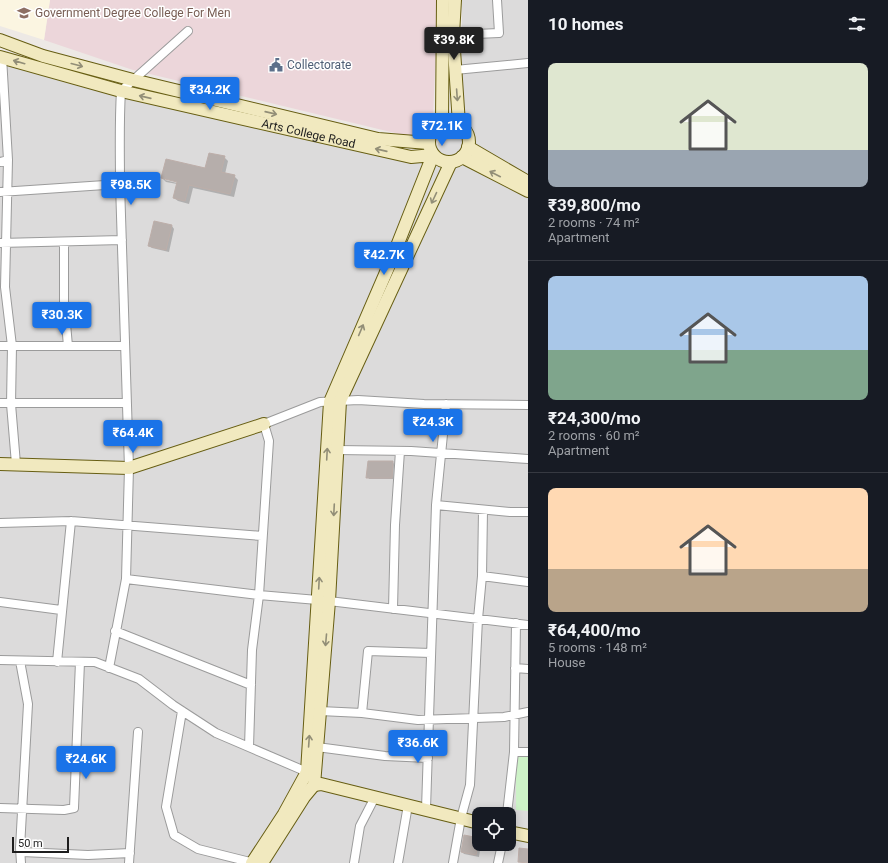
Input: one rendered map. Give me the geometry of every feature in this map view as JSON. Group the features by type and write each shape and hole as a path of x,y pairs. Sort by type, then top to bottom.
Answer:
{"main road":[{"path":"442,122 443,0"},
{"path":"455,0 453,35 459,124"},
{"path":"0,40 43,56 134,80 378,139 428,143"},
{"name":"Arts College Road","path":"1,57 121,91 411,157 433,155"},
{"path":"253,863 284,814 306,772 324,601 337,450 335,401 451,162 465,152 468,134 459,124 454,122 442,122 432,130 428,143 433,155 441,161 451,162"},
{"path":"465,152 528,182"},
{"path":"465,152 528,192"},
{"path":"262,863 304,797 314,785 320,711 324,601 335,401 433,155"},
{"path":"0,464 129,468 264,424"},
{"path":"314,785 321,784 472,821"},
{"path":"516,833 528,836"}],"street":[{"path":"453,35 499,32 497,0"},
{"path":"109,668 126,580 128,525 129,468 120,184 121,140 118,131 121,91 188,31"},
{"path":"1,57 4,161 3,243 5,287 12,346 11,403 16,464"},
{"path":"455,70 528,63"},
{"path":"4,191 120,184"},
{"path":"3,243 122,240"},
{"path":"64,242 64,301 68,346"},
{"path":"0,346 125,346"},
{"path":"249,747 252,650 259,595 269,441 264,424 320,402 358,400 446,404 528,405"},
{"path":"0,403 126,403"},
{"path":"426,809 431,653 434,614 436,505 446,404"},
{"path":"337,450 442,453 528,460"},
{"path":"393,609 395,525 400,451"},
{"path":"436,505 483,510 528,512"},
{"path":"453,863 461,818 470,785 478,619 482,576 483,510"},
{"path":"0,523 71,521 262,536"},
{"path":"57,662 71,521"},
{"path":"482,576 528,582"},
{"path":"126,580 528,625"},
{"path":"0,602 61,610"},
{"path":"508,807 514,752 516,623"},
{"path":"115,631 251,685"},
{"path":"362,713 368,650 431,653"},
{"path":"0,660 95,662 139,680 182,711 216,732 306,772 314,785"},
{"path":"20,661 28,704 20,848 22,852 21,863"},
{"path":"0,808 64,810 74,808 80,662"},
{"path":"515,668 528,669"},
{"path":"182,711 166,807 174,834 198,849 253,863"},
{"path":"320,711 362,713 418,720 504,717 528,712"},
{"path":"129,863 134,765 138,732"},
{"path":"317,747 386,756 428,758"},
{"path":"514,752 528,752"},
{"path":"354,863 360,826 375,797"},
{"path":"398,863 408,805"},
{"path":"498,863 501,851"},
{"path":"22,852 88,856 130,853"}],"shaded area":[{"name":"Government Degree College For Men","path":"0,0 50,0 44,40 0,26"},
{"name":"Collectorate","path":"50,0 438,0 433,117 424,140 133,70 44,40"},
{"path":"462,0 528,0 528,863 0,863 0,60 427,161 462,106"}],"green space":[{"path":"516,755 528,755 528,811 516,810"}],"building":[{"path":"209,153 225,156 221,172 235,175 230,194 189,185 185,201 173,198 177,182 161,178 166,159 205,168"},
{"path":"154,221 172,225 166,250 148,246"},
{"path":"368,461 393,461 392,478 366,478"},
{"path":"464,835 472,837 472,851 477,851 476,855 461,852"},
{"path":"519,848 528,849 528,863 518,862"}],"place":[{"name":"Government Degree College For Men","path":"24,13"},
{"name":"Collectorate","path":"276,65"}]}
